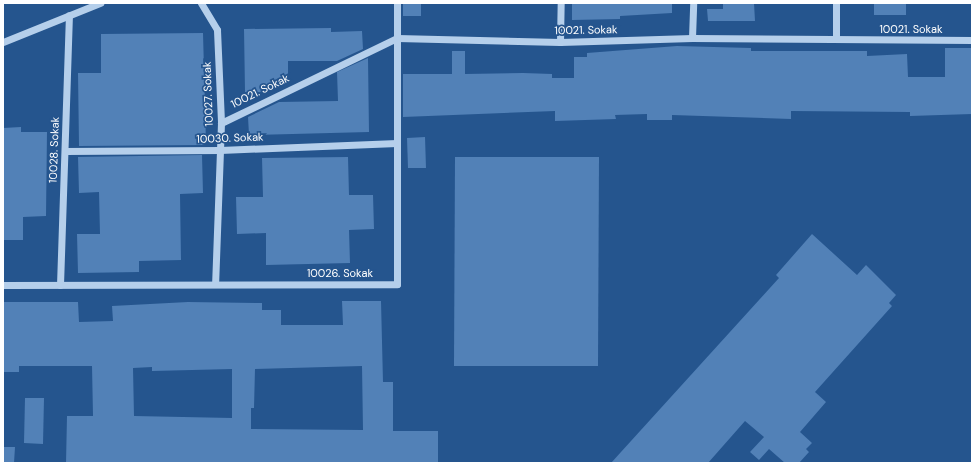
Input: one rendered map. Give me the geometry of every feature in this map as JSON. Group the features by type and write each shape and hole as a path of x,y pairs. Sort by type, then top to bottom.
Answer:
{"street":[{"path":"3,42 100,3"},
{"name":"10027. Sokak","path":"201,3 217,30 221,123 215,284"},
{"name":"10026. Sokak","path":"3,285 396,284 397,3"},
{"path":"560,42 561,3"},
{"path":"692,38 693,3"},
{"path":"836,3 836,39"},
{"name":"10028. Sokak","path":"60,285 69,15"},
{"name":"10021. Sokak","path":"221,123 397,38 560,42 692,38 972,40"},
{"name":"10030. Sokak","path":"64,151 220,150 397,143"}],"building":[{"path":"403,3 421,3 421,16 403,16"},
{"path":"572,3 672,3 672,13 620,16 620,19 572,20"},
{"path":"723,3 754,3 755,21 708,21 707,9 723,9"},
{"path":"874,3 906,3 906,15 874,15"},
{"path":"331,28 331,32 362,31 363,49 337,61 288,61 288,80 265,92 245,92 244,29"},
{"path":"203,33 206,143 202,145 79,146 78,73 101,73 101,34"},
{"path":"677,46 751,48 751,51 867,51 867,56 907,54 908,77 945,77 945,48 972,48 972,114 910,116 910,112 791,111 791,119 672,115 672,120 647,120 647,114 615,115 616,119 555,121 555,111 403,117 403,74 452,74 452,51 465,51 465,74 552,74 552,78 574,78 574,57 587,57 587,53"},
{"path":"368,58 369,132 249,135 248,117 279,102 338,101 337,72"},
{"path":"21,127 21,132 47,132 46,216 23,217 23,240 3,240 3,128"},
{"path":"425,137 426,168 408,168 407,138"},
{"path":"202,155 203,193 180,194 181,260 139,261 139,272 78,273 77,234 100,234 99,192 79,193 78,157"},
{"path":"348,157 349,195 373,195 374,229 349,230 350,263 266,265 266,233 237,234 236,197 263,197 262,158"},
{"path":"455,157 599,157 598,366 454,366"},
{"path":"812,234 857,275 866,265 896,295 889,303 892,306 815,392 826,402 800,432 812,443 806,449 809,452 799,463 785,463 769,449 759,460 750,452 764,437 745,421 708,463 611,463 779,278 776,275"},
{"path":"342,301 381,301 383,382 393,382 393,431 438,431 438,463 66,463 67,416 93,416 92,366 19,366 19,372 3,372 3,302 78,302 79,322 113,321 112,306 188,302 262,303 262,310 281,310 281,325 343,325","holes":["362,366 363,430 251,429 251,408 254,408 255,369","152,367 152,371 232,369 232,418 134,416 133,368"]},
{"path":"25,398 44,398 43,444 24,443"},
{"path":"3,447 15,447 14,463 3,463"}]}
